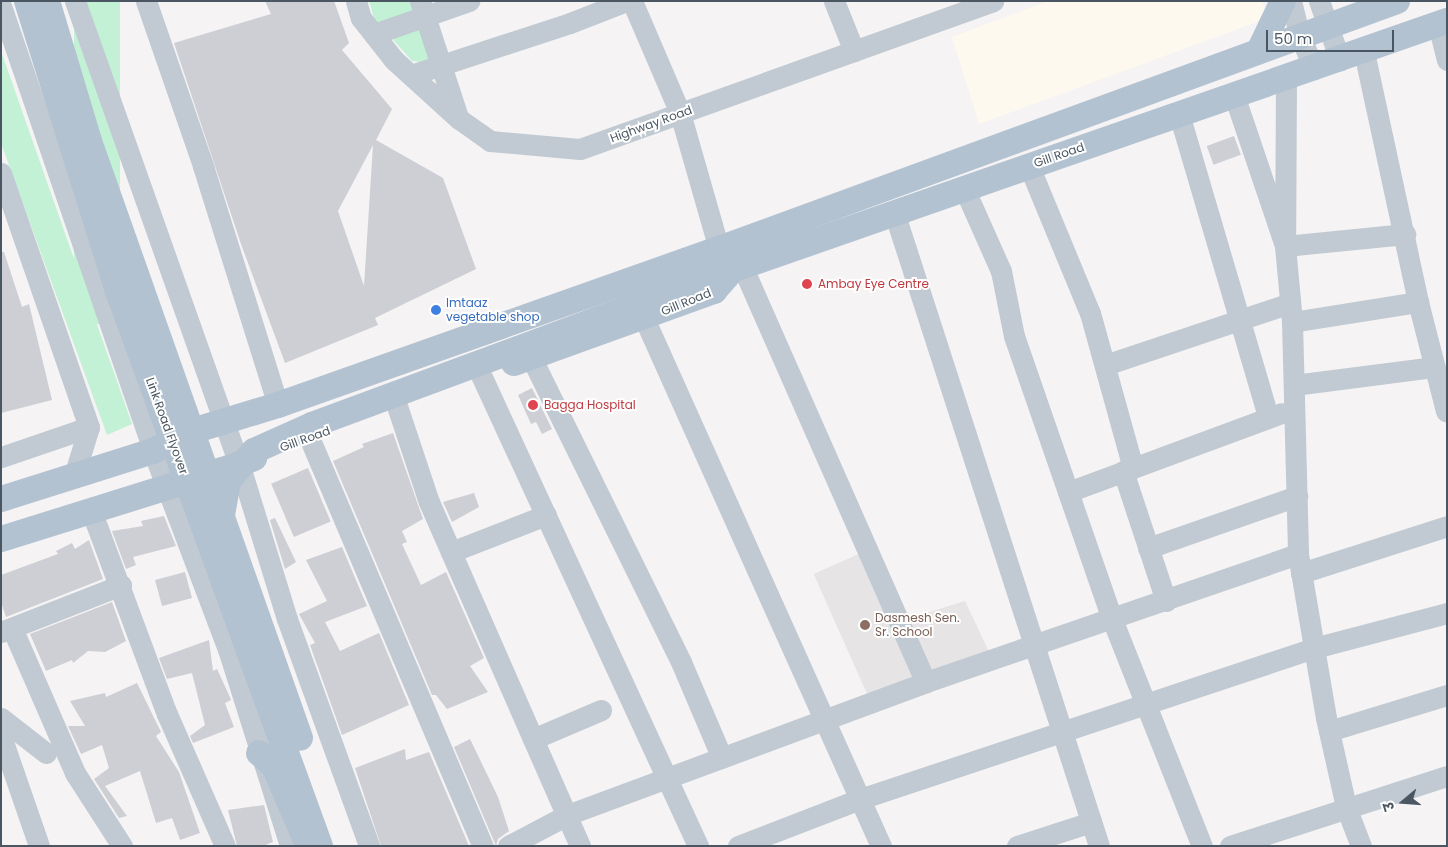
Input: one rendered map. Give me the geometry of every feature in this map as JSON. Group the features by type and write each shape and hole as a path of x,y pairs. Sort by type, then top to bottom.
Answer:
{"main road":[{"name":"Link Road Flyover","path":"28,1 118,292 320,846"},
{"name":"Link Road Flyover","path":"47,1 89,141 338,846"},
{"path":"1259,51 1283,1"},
{"name":"Gill Road","path":"1,539 239,463 714,292 731,263 1259,51 1389,2"},
{"name":"Gill Road","path":"1,499 152,451 199,429 224,424 278,405 894,212 1352,56 1442,23"},
{"path":"222,515 228,481 254,451 312,425 706,279 731,263"},
{"path":"259,753 274,766 308,846"}],"street":[{"path":"75,1 239,463 287,619 369,846"},
{"path":"146,1 206,175 278,405"},
{"name":"Highway Road","path":"356,1 361,18 411,75 459,119 490,142 580,149 854,52 968,5 993,1"},
{"path":"374,34 423,9 469,1"},
{"path":"411,75 570,23 626,1"},
{"path":"632,1 680,113 731,263 926,682"},
{"path":"834,1 854,52"},
{"path":"1291,1 1300,36 1314,69"},
{"path":"1319,1 1327,26 1352,56 1405,234 1418,302 1446,411"},
{"path":"1,6 152,451 228,649 259,753 290,846"},
{"path":"423,9 459,119"},
{"path":"1442,23 1447,60"},
{"path":"1286,77 1285,246 1291,313 1300,563 1329,731 1346,807 1361,846"},
{"path":"1234,95 1285,246"},
{"path":"1178,114 1268,417"},
{"path":"1029,166 1090,313 1105,365 1148,548 1166,601"},
{"path":"1,172 89,427 74,476"},
{"path":"964,188 1001,271 1014,336 1112,619 1202,846"},
{"path":"894,212 1099,846"},
{"path":"1285,246 1405,234"},
{"path":"1105,365 1240,320 1291,313 1418,302"},
{"path":"644,318 882,846"},
{"path":"531,357 681,662 722,758"},
{"path":"1294,385 1435,367"},
{"path":"480,375 698,846"},
{"path":"397,406 429,502 580,846"},
{"path":"1068,492 1294,408"},
{"path":"1,457 89,427"},
{"path":"309,437 483,846"},
{"path":"1148,548 1297,496"},
{"path":"91,510 121,585 167,714 225,846"},
{"path":"451,552 546,515"},
{"path":"508,846 567,815 926,682 1166,601 1300,563 1447,526"},
{"path":"121,585 7,630 75,773 122,846"},
{"path":"738,846 860,799 1147,706 1314,648 1447,613"},
{"path":"1329,731 1447,696"},
{"path":"534,739 601,710"},
{"path":"2,734 46,753"},
{"path":"2,734 39,846"},
{"path":"1230,846 1346,807 1447,776"},
{"path":"1017,846 1091,822"}],"shaded area":[{"path":"1048,1 1262,1 1268,18 979,124 952,37"},
{"name":"Dasmesh Sen. Sr. School","path":"863,552 919,677 869,699 814,574"},
{"name":"Dasmesh Sen. Sr. School","path":"965,601 991,656 934,674 907,619"}],"green space":[{"path":"74,1 120,1 120,324 74,324"},
{"path":"369,1 411,1 431,63 412,61 374,18"},
{"path":"1,51 132,424 107,435 1,143"}],"building":[{"path":"265,1 334,1 349,43 342,50 392,109 376,140 443,178 476,269 375,318 378,325 285,363 241,244 174,43 271,14","holes":["373,145 364,286 338,211"]},
{"path":"1234,136 1241,155 1214,165 1207,146"},
{"path":"1,252 4,252 22,307 29,304 52,400 1,413"},
{"path":"532,388 552,429 542,434 536,422 531,424 518,395"},
{"path":"393,433 423,519 402,531 407,542 402,544 421,585 446,572 484,658 470,666 488,692 447,709 436,695 432,695 333,461 364,447 362,444"},
{"path":"308,468 331,521 294,537 271,484"},
{"path":"474,493 479,507 452,522 443,502"},
{"path":"164,516 176,546 133,557 136,565 126,569 112,531 143,526 141,521"},
{"path":"275,518 296,562 285,569 270,520"},
{"path":"89,540 103,579 6,617 1,602 1,575 58,554 56,551 72,543 75,549"},
{"path":"342,547 367,606 325,622 340,651 379,633 409,705 342,735 310,645 315,643 299,614 327,601 306,560"},
{"path":"185,572 192,598 162,606 155,580"},
{"path":"112,602 126,641 105,652 88,651 73,663 72,660 46,671 30,634"},
{"path":"209,640 213,671 217,669 231,700 225,703 234,727 193,743 190,736 205,725 192,673 167,679 159,658"},
{"path":"137,683 161,732 156,736 179,772 200,833 180,840 172,818 156,823 140,771 105,786 127,816 119,818 94,779 109,768 102,745 81,754 68,726 85,726 70,701 105,693 106,697"},
{"path":"470,739 498,797 509,831 498,839 496,846 454,747"},
{"path":"405,749 406,760 429,752 469,846 381,846 355,768"},
{"path":"264,805 273,842 263,846 237,846 228,810"}],"place":[{"name":"Ambay Eye Centre","path":"807,284"},
{"name":"Imtaaz vegetable shop","path":"436,310"},
{"name":"Bagga Hospital","path":"533,405"},
{"name":"Dasmesh Sen. Sr. School","path":"865,625"}]}
